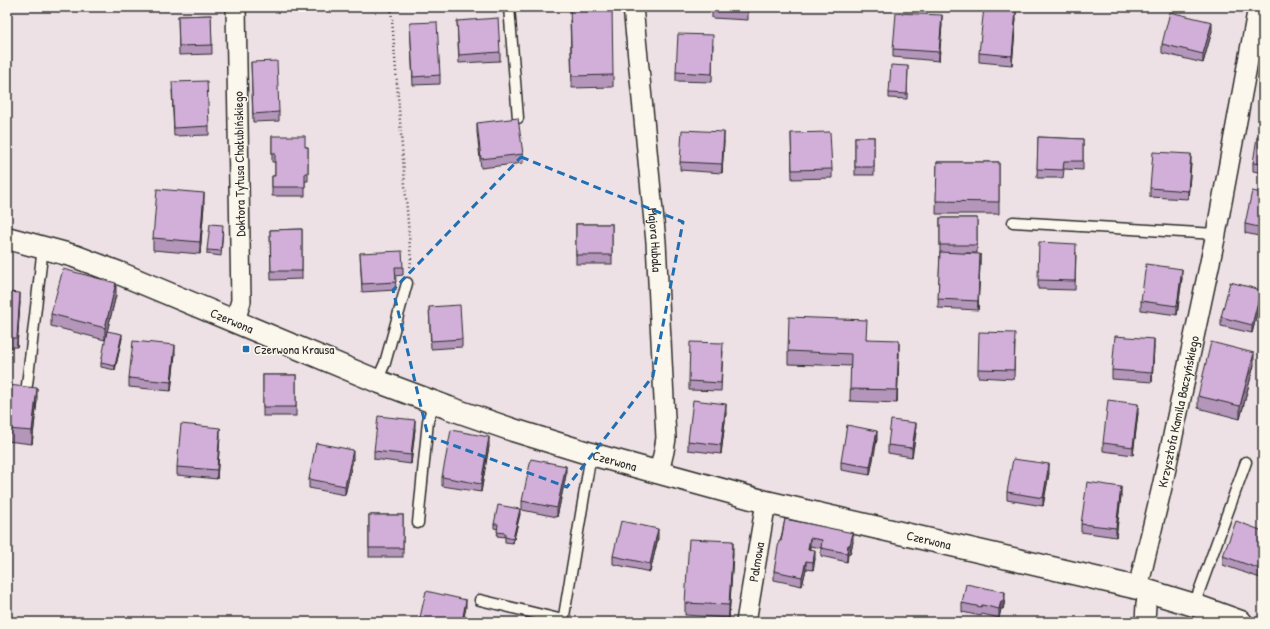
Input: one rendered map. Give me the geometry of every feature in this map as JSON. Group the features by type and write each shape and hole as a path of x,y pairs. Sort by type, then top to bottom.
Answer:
{"street":[{"name":"Doktora Tytusa Chałubińskiego","path":"235,321 241,301 236,7"},
{"name":"Majora Hubala","path":"633,7 656,242 666,438 659,472"},
{"name":"Krzysztofa Kamila Baczyńskiego","path":"1145,622 1146,604 1144,589 1162,487 1216,234 1258,7"},
{"name":"Czerwona","path":"7,238 74,256 119,272 377,381 513,430 591,454 766,502 1144,589 1241,622"},
{"name":"Palmowa","path":"746,622 766,502"}],"lane":[{"path":"509,7 518,118"},
{"path":"1012,222 1216,234"},
{"path":"27,385 43,248"},
{"path":"377,381 384,363 407,283"},
{"path":"418,523 428,422 434,402"},
{"path":"480,600 563,621 591,454"},
{"path":"1194,605 1246,462"}],"path":[{"path":"391,7 411,261 407,283"}],"highlighted area":[{"path":"521,157 683,222 653,376 567,487 428,436 393,290"}],"building":[{"path":"570,7 612,7 613,75 572,76"},
{"path":"712,7 748,7 748,11 712,10"},
{"path":"984,7 1016,10 1012,56 979,53"},
{"path":"1170,12 1212,22 1203,54 1162,44"},
{"path":"896,13 942,15 939,52 893,49"},
{"path":"211,15 212,45 179,46 178,16"},
{"path":"498,18 500,52 459,55 457,21"},
{"path":"437,22 440,75 413,77 410,23"},
{"path":"678,34 713,35 712,74 676,72"},
{"path":"277,61 279,112 253,114 251,62"},
{"path":"891,65 908,66 907,94 889,93"},
{"path":"207,81 209,126 174,128 172,82"},
{"path":"518,118 523,154 481,159 477,123"},
{"path":"682,130 724,132 722,164 680,162"},
{"path":"830,132 832,169 792,170 791,133"},
{"path":"272,136 305,136 305,147 308,147 308,173 305,173 305,187 272,187 272,176 275,176 275,153 272,153"},
{"path":"855,137 874,137 874,167 855,167"},
{"path":"1038,137 1083,139 1083,161 1064,161 1063,170 1037,169"},
{"path":"1257,137 1263,138 1263,164 1253,163"},
{"path":"1153,152 1191,154 1188,191 1150,188"},
{"path":"937,162 999,162 999,202 936,201"},
{"path":"157,189 204,193 200,242 153,238"},
{"path":"1252,191 1263,193 1263,228 1245,224"},
{"path":"940,218 977,218 977,245 940,245"},
{"path":"210,224 223,225 221,251 207,250"},
{"path":"576,224 612,224 612,255 576,255"},
{"path":"302,229 302,271 271,271 270,230"},
{"path":"1039,242 1076,244 1075,281 1038,280"},
{"path":"402,251 403,267 395,267 396,282 362,284 360,253"},
{"path":"940,252 980,254 978,301 938,299"},
{"path":"1146,264 1182,269 1177,306 1141,301"},
{"path":"63,269 116,283 105,328 51,314"},
{"path":"1230,282 1261,290 1252,325 1221,317"},
{"path":"7,292 20,293 17,338 7,338"},
{"path":"460,305 462,339 431,341 429,307"},
{"path":"789,317 867,320 866,339 899,340 897,390 850,389 851,354 788,351"},
{"path":"107,331 122,334 115,366 101,363"},
{"path":"979,332 1015,333 1014,370 978,369"},
{"path":"1115,336 1154,339 1152,373 1112,370"},
{"path":"133,341 175,345 171,382 129,378"},
{"path":"690,342 723,343 721,383 689,381"},
{"path":"1211,342 1254,353 1240,406 1198,396"},
{"path":"263,375 296,375 296,407 263,407"},
{"path":"7,385 37,388 32,431 7,429"},
{"path":"693,400 726,404 721,445 688,441"},
{"path":"1108,400 1138,404 1133,447 1103,443"},
{"path":"378,416 415,420 411,455 374,451"},
{"path":"891,420 916,423 912,448 888,445"},
{"path":"181,424 220,428 217,470 177,467"},
{"path":"847,425 877,431 870,467 841,462"},
{"path":"451,430 489,437 481,484 442,477"},
{"path":"316,443 353,450 345,486 309,479"},
{"path":"531,459 566,466 557,508 522,501"},
{"path":"1013,459 1049,464 1043,498 1007,492"},
{"path":"1087,482 1121,487 1116,528 1081,524"},
{"path":"498,505 520,509 513,539 505,537 505,533 497,532 498,524 494,524"},
{"path":"369,515 403,515 403,548 369,548"},
{"path":"785,519 853,533 850,545 848,545 847,553 821,548 822,540 810,538 808,549 815,550 813,562 806,561 802,577 774,571 779,541 781,541"},
{"path":"621,521 658,529 650,564 613,556"},
{"path":"1236,521 1263,531 1263,561 1260,569 1223,556"},
{"path":"689,539 733,541 729,605 685,603"},
{"path":"966,584 1005,592 999,609 982,605 981,607 962,603"},
{"path":"426,591 466,600 462,622 419,622"},
{"path":"1034,620 1045,622 1033,622"}],"place":[{"name":"Czerwona Krausa","path":"246,349"}]}
